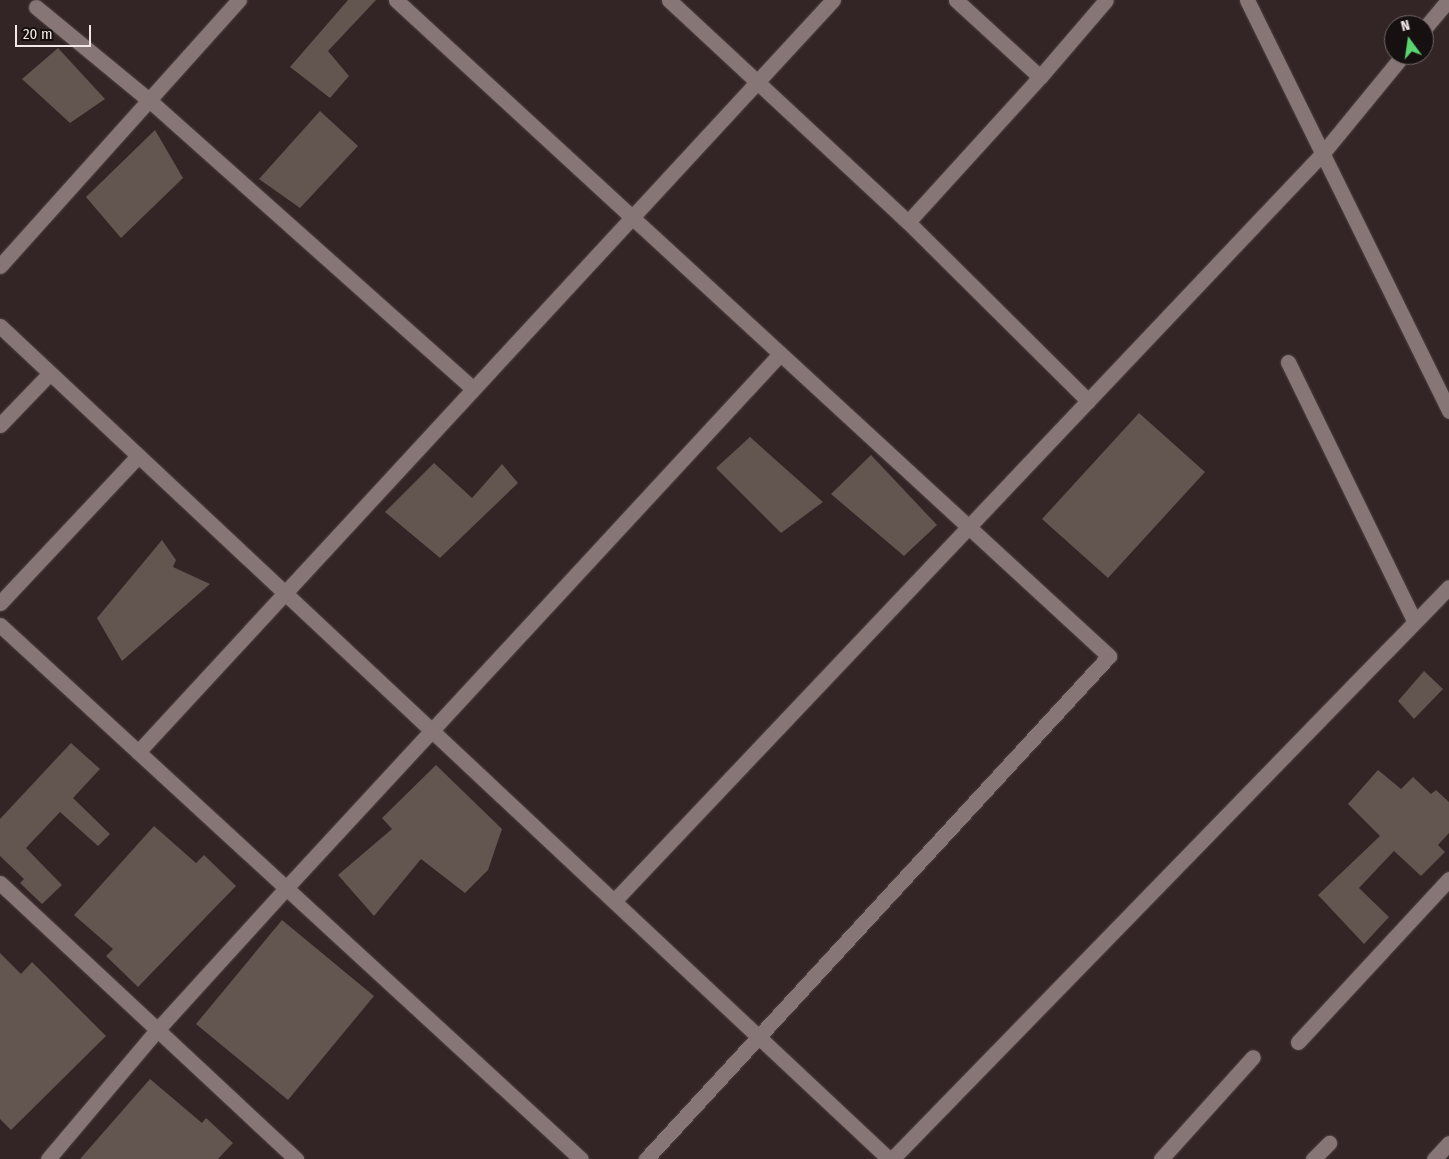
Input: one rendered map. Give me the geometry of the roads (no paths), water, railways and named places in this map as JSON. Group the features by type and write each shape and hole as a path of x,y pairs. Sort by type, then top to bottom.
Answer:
{"street":[{"path":"0,266 239,0"},
{"path":"396,0 1109,656 646,1159"},
{"path":"669,0 908,222 1088,401"},
{"path":"138,752 833,0"},
{"path":"956,0 1040,77"},
{"path":"908,222 1040,77 1106,0"},
{"path":"1247,0 1449,411"},
{"path":"1434,17 1448,0"},
{"path":"36,7 149,100 473,389"},
{"path":"614,902 1322,154 1395,65"},
{"path":"0,326 890,1159 1449,586"},
{"path":"48,1159 157,1030 286,888 430,730 780,354"},
{"path":"1288,362 1414,622"},
{"path":"0,425 50,373"},
{"path":"0,603 138,456"},
{"path":"0,625 582,1159"},
{"path":"1298,1042 1449,879"},
{"path":"0,883 296,1159"},
{"path":"1161,1159 1253,1057"},
{"path":"1312,1159 1329,1143"},
{"path":"1434,1159 1449,1143"}]}
